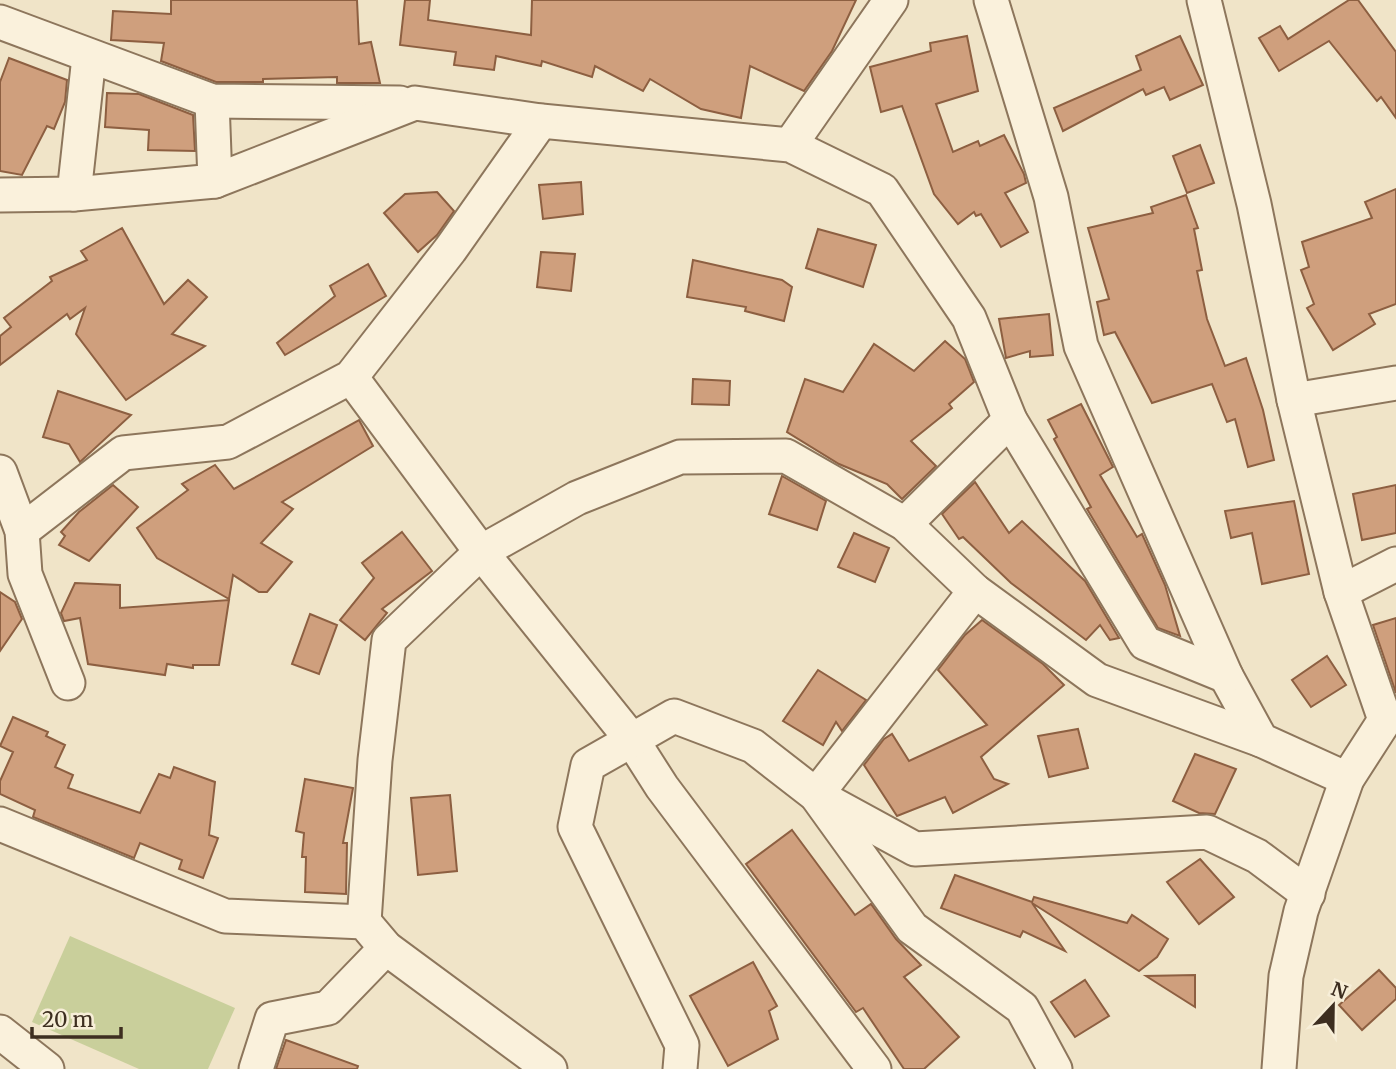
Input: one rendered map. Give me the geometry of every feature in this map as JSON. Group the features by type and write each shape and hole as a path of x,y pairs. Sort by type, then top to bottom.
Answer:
{"street":[{"path":"790,145 891,0"},
{"path":"992,0 1051,197 1081,346 1226,676 1261,740"},
{"path":"1204,0 1254,204 1294,400 1341,592 1391,718 1347,779 1308,894 1286,976 1279,1069"},
{"path":"0,22 212,101 415,103 541,121 790,145 882,190 969,318 1010,420 1145,643 1226,676"},
{"path":"74,194 89,57"},
{"path":"212,101 215,181"},
{"path":"0,195 74,194 215,181 415,103"},
{"path":"22,531 123,453 228,442 351,377 450,250 541,121"},
{"path":"351,377 481,552 632,740 662,788 874,1069"},
{"path":"1294,400 1396,383"},
{"path":"905,524 1010,420"},
{"path":"551,1069 386,948 364,922 375,760 389,640 481,552 577,498 680,457 786,456 905,524 975,591 1097,680 1261,740 1347,779"},
{"path":"0,472 22,531 12,574 68,683"},
{"path":"1341,592 1396,564"},
{"path":"816,794 975,591"},
{"path":"680,1069 681,1045 575,827 588,765 674,716 753,746 816,794 915,849 1208,832 1256,856 1308,894"},
{"path":"816,794 912,928 1022,1008 1055,1069"},
{"path":"0,824 225,916 364,922"},
{"path":"256,1069 272,1019 328,1008 386,948"},
{"path":"0,1032 47,1069"}],"green space":[{"path":"70,936 235,1008 208,1069 139,1069 32,1022"}],"building":[{"path":"171,0 357,0 359,44 371,42 380,83 337,83 337,77 216,82 161,61 164,43 111,40 113,11 171,14"},
{"path":"405,0 430,0 428,20 531,35 532,0 856,0 832,51 804,91 750,66 741,118 701,109 650,79 643,91 595,66 592,77 542,61 541,66 496,56 494,70 454,65 456,52 400,45"},
{"path":"1349,0 1358,0 1396,52 1396,118 1381,97 1377,101 1329,41 1279,71 1259,38 1280,26 1288,39"},
{"path":"967,36 978,91 936,104 953,152 978,141 980,146 1004,135 1024,174 1026,183 1005,193 1028,232 1001,247 981,214 976,216 974,212 958,224 934,194 902,106 881,112 870,67 931,51 930,43"},
{"path":"1180,36 1203,85 1170,100 1164,87 1146,95 1143,89 1063,131 1054,108 1141,70 1136,56"},
{"path":"9,58 67,80 65,102 54,129 47,126 22,175 0,171 0,82"},
{"path":"107,93 139,94 193,115 195,151 148,150 149,130 105,127"},
{"path":"1200,145 1214,183 1187,193 1173,156"},
{"path":"581,182 583,214 543,219 539,185"},
{"path":"1396,189 1396,304 1369,314 1375,324 1333,350 1307,308 1314,304 1301,270 1309,267 1302,242 1372,218 1365,202"},
{"path":"437,192 454,211 437,235 418,252 384,213 405,194"},
{"path":"1186,195 1198,228 1194,229 1202,270 1197,271 1207,319 1225,366 1246,358 1263,410 1274,460 1248,467 1235,419 1227,422 1212,384 1152,403 1115,332 1104,335 1097,302 1109,299 1088,228 1153,213 1151,207"},
{"path":"122,228 164,304 188,280 207,297 172,334 205,346 126,400 76,334 85,308 70,319 67,314 0,365 0,336 11,327 4,318 52,281 50,277 87,260 81,251"},
{"path":"818,229 876,245 863,287 806,268"},
{"path":"541,252 575,254 571,291 537,287"},
{"path":"693,260 782,280 792,287 784,321 745,311 746,307 687,297"},
{"path":"368,264 386,296 285,355 277,343 335,296 330,286"},
{"path":"1049,314 1053,355 1030,357 1030,351 1006,358 999,319"},
{"path":"945,341 965,359 974,382 949,404 952,408 911,441 936,466 902,499 887,484 839,464 787,432 805,379 843,392 874,344 914,371"},
{"path":"693,379 730,381 729,405 692,404"},
{"path":"58,391 131,415 80,462 69,444 43,437"},
{"path":"1081,404 1113,467 1100,475 1137,537 1142,534 1165,585 1180,636 1158,628 1087,509 1091,507 1054,439 1057,437 1048,420"},
{"path":"359,420 373,446 282,502 293,509 261,543 292,562 267,592 259,592 233,575 229,599 157,558 137,528 188,490 182,484 215,465 234,489"},
{"path":"782,476 826,501 817,530 769,514"},
{"path":"975,482 1009,533 1022,521 1085,581 1119,638 1110,640 1100,625 1086,640 1011,583 963,537 959,539 942,514"},
{"path":"113,485 138,507 89,561 59,545 65,536 61,532 79,512"},
{"path":"1396,485 1396,533 1362,540 1353,494"},
{"path":"1294,501 1309,574 1262,584 1252,533 1231,538 1225,511"},
{"path":"402,532 432,571 382,609 387,613 365,640 340,620 374,578 362,563"},
{"path":"854,533 889,548 875,582 838,567"},
{"path":"75,583 120,585 120,608 229,600 219,665 193,665 193,668 167,664 165,675 88,664 80,618 64,621 61,613"},
{"path":"0,592 15,602 22,619 0,651"},
{"path":"310,614 337,625 319,674 292,664"},
{"path":"1396,618 1396,693 1373,625"},
{"path":"982,620 1043,664 1064,685 981,757 994,779 1008,784 953,813 945,797 897,816 864,765 884,739 892,734 909,761 987,725 938,670 965,635"},
{"path":"1327,656 1346,685 1311,707 1292,680"},
{"path":"818,670 866,700 842,731 836,722 823,745 783,721"},
{"path":"13,717 48,732 46,736 65,745 55,767 73,775 68,788 140,813 159,774 170,778 174,767 215,782 209,835 218,838 203,878 179,869 182,860 140,843 134,858 33,817 35,810 0,794 0,781 13,752 0,746"},
{"path":"1078,729 1088,768 1049,777 1038,736"},
{"path":"1195,754 1236,769 1215,814 1199,813 1173,801"},
{"path":"305,779 353,788 343,843 347,843 346,894 305,892 306,857 302,857 304,833 296,831"},
{"path":"450,795 457,871 418,875 411,798"},
{"path":"792,830 855,915 871,904 896,939 921,965 904,977 959,1037 924,1069 904,1069 863,1008 856,1012 746,864"},
{"path":"1200,859 1234,897 1199,924 1167,882"},
{"path":"955,875 1032,902 1034,897 1127,923 1132,915 1168,939 1157,957 1139,971 1032,903 1065,951 1023,931 1020,937 941,908"},
{"path":"753,962 777,1006 769,1011 778,1039 728,1066 690,996"},
{"path":"1379,970 1396,988 1396,999 1362,1030 1339,1005"},
{"path":"1195,975 1195,1007 1146,976"},
{"path":"1085,980 1109,1016 1075,1037 1051,1002"},
{"path":"286,1040 358,1066 357,1069 276,1069"}]}
